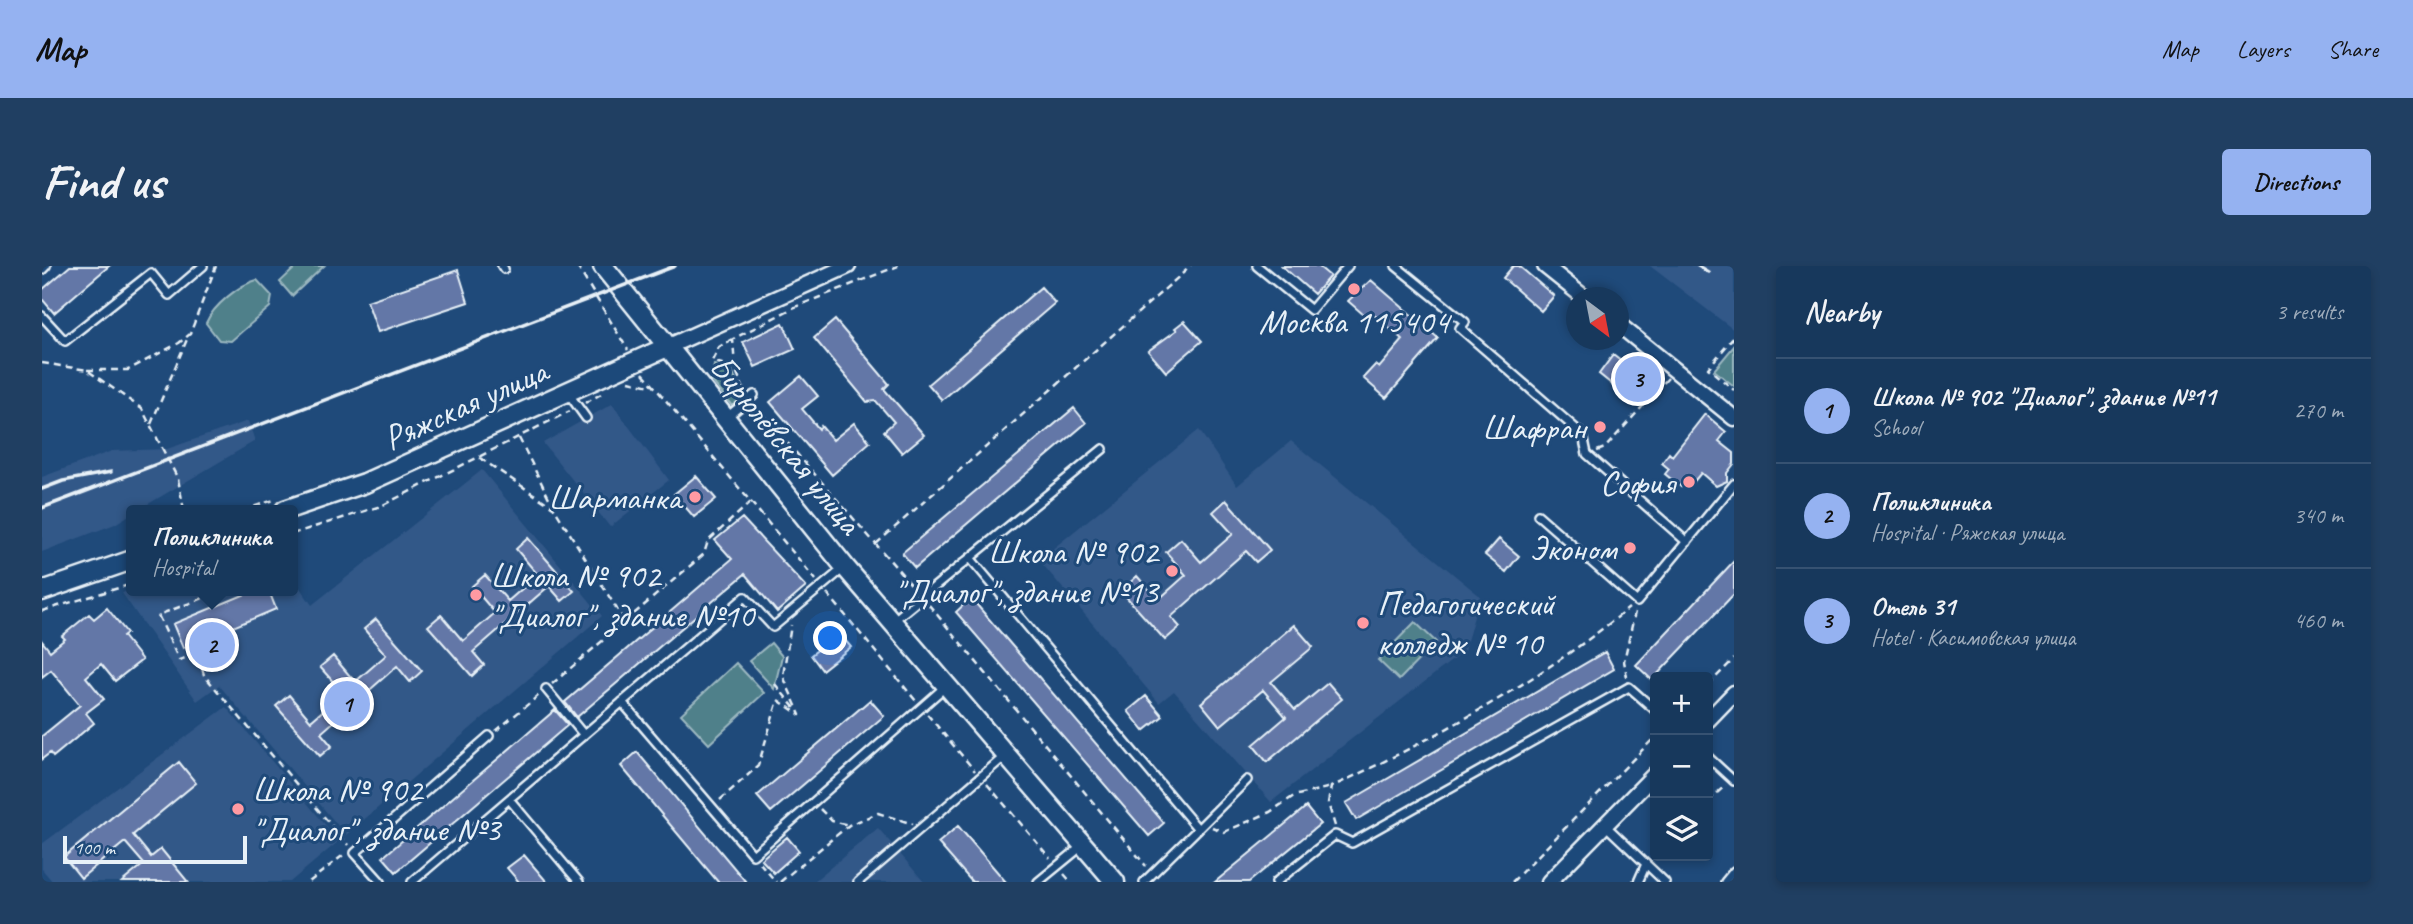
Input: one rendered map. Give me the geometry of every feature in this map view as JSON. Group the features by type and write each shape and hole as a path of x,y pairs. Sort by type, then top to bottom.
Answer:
{"street":[{"name":"Бирюлёвская улица","path":"603,266 845,567 1115,882"},
{"path":"667,347 848,266"},
{"path":"1545,266 1571,287"},
{"path":"1629,332 1734,418"},
{"name":"Ряжская улица","path":"298,506 365,483 572,400 667,347"},
{"path":"42,591 126,562"},
{"path":"1713,715 1734,693"},
{"path":"1549,882 1650,779"}],"lane":[{"path":"42,270 46,266"},
{"path":"42,316 65,341 150,273 169,295 203,266"},
{"path":"1257,266 1311,310 1348,266"},
{"path":"1396,266 1465,322 1460,328 1583,435 1587,454 1687,542"},
{"path":"724,419 752,397"},
{"path":"572,400 586,418"},
{"path":"892,622 1103,449"},
{"path":"1538,515 1637,602 1734,484"},
{"path":"971,559 1198,829"},
{"path":"412,882 744,597 773,627 845,567"},
{"path":"622,702 753,855 946,686"},
{"path":"1276,882 1335,835 1352,843 1629,687 1650,706"},
{"path":"546,688 583,734"},
{"path":"381,882 355,853 489,736"},
{"path":"859,882 1005,755"},
{"path":"1713,762 1734,781"},
{"path":"1144,882 1247,780"},
{"path":"509,799 579,882"},
{"path":"1605,825 1665,882"},
{"path":"1038,882 1083,845"},
{"path":"1638,882 1646,864"},
{"path":"1725,882 1734,871"}],"path":[{"path":"150,426 216,266"},
{"path":"735,368 712,361 719,347 795,307 898,266"},
{"path":"876,544 1191,266"},
{"path":"42,363 87,370 128,370 179,343 190,334"},
{"path":"1734,337 1708,368 1734,390"},
{"path":"733,339 735,368 752,397 923,597 1153,874"},
{"path":"87,370 142,410 178,479 183,505"},
{"path":"1587,454 1605,448 1668,378 1674,382"},
{"path":"627,380 652,386"},
{"path":"298,532 381,506 519,438 572,400 606,391"},
{"path":"519,438 554,508 625,622"},
{"path":"480,458 554,508"},
{"path":"489,736 704,554 708,541 752,501"},
{"path":"42,611 126,586"},
{"path":"209,596 158,615 179,660 198,654 204,675 351,848 309,882"},
{"path":"1629,687 1624,661 1637,602"},
{"path":"1224,832 1270,812 1294,796 1331,787 1413,749 1577,650 1637,602"},
{"path":"792,611 783,676 800,715"},
{"path":"1713,680 1734,659"},
{"path":"775,684 800,715"},
{"path":"712,807 758,766 778,700 800,715"},
{"path":"1512,882 1650,742"},
{"path":"1711,798 1723,786 1734,781"},
{"path":"1331,787 1328,803 1335,823 1335,835"},
{"path":"813,803 832,821 849,825"},
{"path":"753,855 778,882 849,825 878,813 922,827"}],"shaded area":[{"path":"1650,266 1734,266 1734,330"},
{"path":"612,404 669,480 610,527 543,443"},
{"path":"248,421 255,441 146,505 126,505 126,517 115,524 42,552 42,477 112,451 167,449"},
{"path":"1199,430 1237,486 1291,441 1480,596 1464,651 1271,802 1174,691 1159,703 1039,560"},
{"path":"482,470 602,616 346,835 219,685 197,701 122,593 126,592 126,596 298,596 298,585 312,605"},
{"name":"Школа № 902 \"Диалог\", здание №3","path":"226,707 339,841 290,882 188,882 161,849 151,857 133,835 196,783 179,762 64,857 82,878 125,842 144,864 122,882 53,882 42,869 42,844"},
{"path":"878,828 924,882 813,882"}],"green space":[{"path":"297,266 324,266 292,296 280,282"},
{"path":"257,280 272,296 270,307 231,341 219,340 206,323 210,316 228,297"},
{"path":"1734,346 1734,386 1714,370"},
{"path":"714,365 731,370 744,397 732,406 711,380"},
{"path":"1415,622 1436,642 1399,680 1378,660"},
{"path":"771,643 782,656 774,689 749,661"},
{"path":"736,663 764,693 709,744 681,714"}],"building":[{"path":"70,266 109,266 54,313 42,299 42,290"},
{"path":"1282,266 1318,266 1330,276 1314,294"},
{"path":"1513,266 1519,266 1554,296 1541,311 1503,278"},
{"path":"458,270 468,302 378,332 367,301"},
{"path":"1371,280 1438,338 1386,398 1363,378 1375,365 1379,368 1403,340 1370,311 1365,316 1348,301"},
{"path":"1041,287 1055,303 942,400 928,384"},
{"path":"835,320 889,384 884,389 924,435 902,453 884,431 894,422 876,401 867,402 814,338"},
{"path":"1184,321 1202,341 1166,372 1148,351 1177,330 1175,328"},
{"path":"783,323 795,349 755,367 743,342"},
{"path":"1613,355 1650,384 1635,403 1599,374"},
{"path":"801,376 818,396 802,409 819,429 821,426 833,440 854,423 870,442 832,475 770,402"},
{"path":"1074,408 1086,423 915,568 902,553"},
{"path":"1705,414 1726,432 1719,441 1734,453 1734,464 1727,473 1727,481 1716,486 1701,473 1690,486 1685,482 1681,487 1665,474 1669,469 1662,463 1669,453 1672,456"},
{"name":"Шарманка","path":"696,476 716,499 694,517 674,494"},
{"path":"1226,500 1270,550 1256,562 1246,551 1171,617 1180,627 1165,640 1121,591 1137,576 1158,600 1186,575 1166,552 1181,539 1201,562 1233,534 1213,512"},
{"path":"742,518 806,587 777,612 745,574 577,717 565,702 732,559 715,540"},
{"path":"528,538 574,591 562,601 549,586 473,652 484,665 472,676 428,626 441,615 463,641 495,613 472,586 485,575 508,601 538,575 516,549"},
{"path":"1499,539 1519,556 1506,572 1485,555"},
{"path":"1734,561 1734,594 1660,672 1650,672 1650,678 1636,665"},
{"path":"241,596 271,596 276,609 183,648 173,624"},
{"path":"971,598 1164,823 1149,836 956,612"},
{"path":"107,608 127,633 123,636 142,660 115,681 101,664 86,677 104,699 86,713 94,723 53,757 50,753 42,759 42,736 80,705 51,670 42,677 42,641 50,651 65,639 62,636 89,614 94,619"},
{"path":"376,619 422,671 410,682 397,666 321,733 332,746 320,756 276,706 289,695 311,721 343,693 320,667 333,656 355,682 386,655 364,629"},
{"path":"1294,625 1313,647 1271,682 1295,710 1328,683 1342,699 1267,762 1253,745 1286,717 1263,690 1220,726 1201,703"},
{"path":"839,633 851,647 822,670 811,655"},
{"path":"1605,652 1614,669 1356,820 1346,803"},
{"path":"1146,696 1163,716 1144,731 1128,711"},
{"path":"870,700 884,716 771,812 757,796"},
{"path":"555,710 568,725 396,872 383,857"},
{"path":"637,752 746,882 718,882 621,766"},
{"path":"179,762 196,783 133,835 151,857 161,849 188,882 122,882 144,864 125,842 81,878 64,857"},
{"path":"1306,807 1320,824 1249,882 1215,882"},
{"path":"958,826 1006,882 972,882 938,843"},
{"path":"787,837 799,851 774,873 761,859"},
{"path":"524,855 547,882 519,882 507,868"}],"railway":[{"path":"42,508 675,266"},
{"path":"1698,266 1708,272"},
{"path":"42,489 63,481 111,472"}],"place":[{"name":"Москва 115404","path":"1354,289"},
{"name":"Отель 31","path":"1638,379"},
{"name":"Шафран","path":"1600,427"},
{"name":"София","path":"1689,482"},
{"name":"Шарманка","path":"695,497"},
{"name":"Эконом","path":"1630,548"},
{"name":"Школа № 902 \"Диалог\", здание №13","path":"1172,571"},
{"name":"Школа № 902 \"Диалог\", здание №10","path":"476,595"},
{"name":"Педагогический колледж № 10","path":"1363,623"},
{"name":"Поликлиника","path":"212,645"},
{"name":"Школа № 902 \"Диалог\", здание №11","path":"347,704"},
{"name":"Школа № 902 \"Диалог\", здание №3","path":"238,809"}]}
